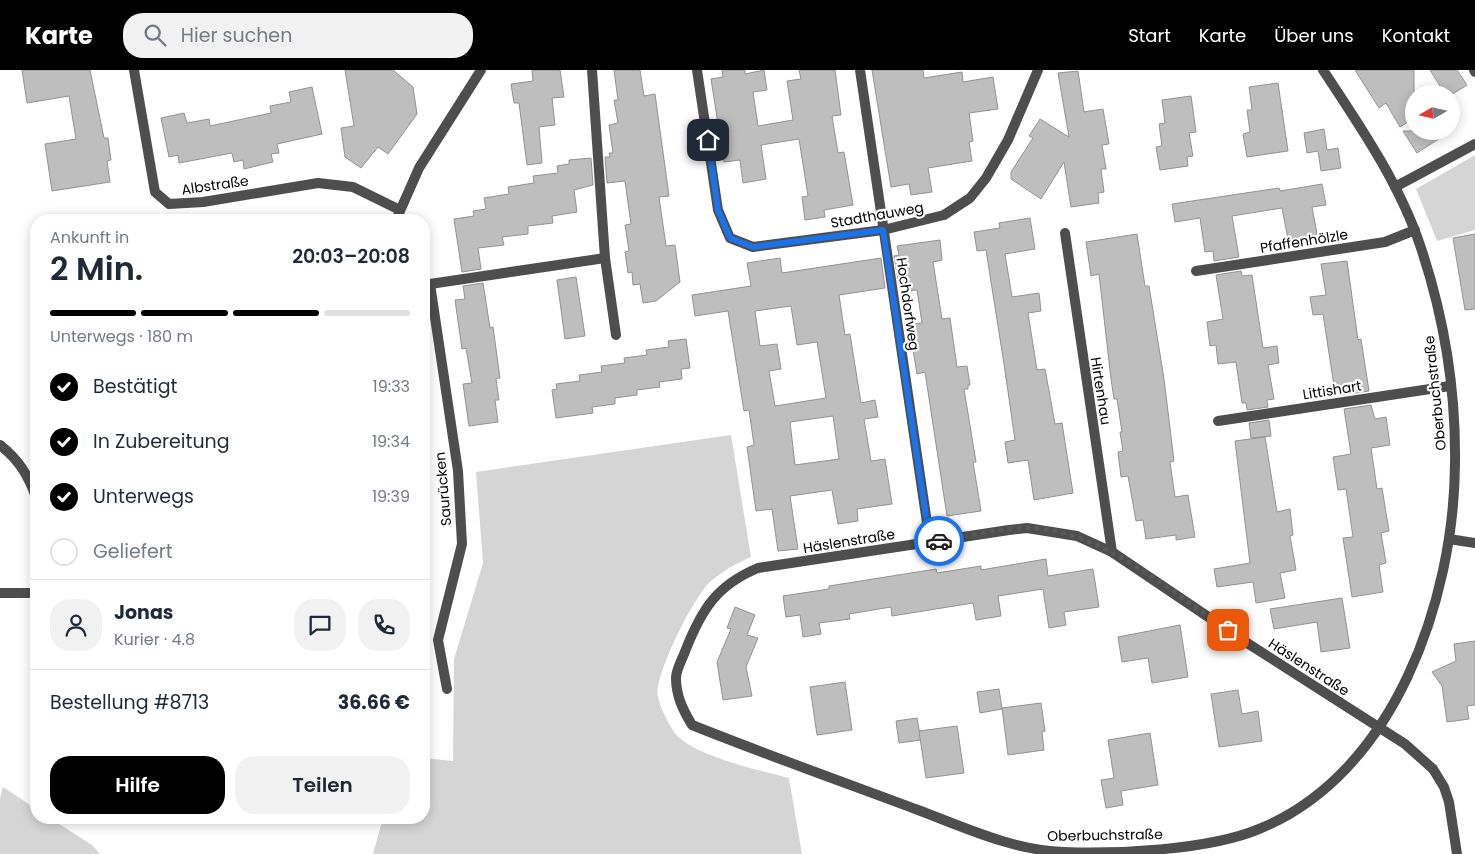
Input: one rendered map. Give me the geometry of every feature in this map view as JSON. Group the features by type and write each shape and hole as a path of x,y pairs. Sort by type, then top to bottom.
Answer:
{"street":[{"name":"Albstraße","path":"134,70 155,192 169,204 203,202 318,183 354,187 396,214"},
{"name":"Albstraße","path":"398,214 419,168 480,70"},
{"path":"592,70 605,258 616,335"},
{"name":"Stadthauweg","path":"698,70 718,210 730,238 753,247 883,230 944,215 970,198 986,178 1008,140 1038,70"},
{"name":"Hochdorfweg","path":"860,70 930,543"},
{"name":"Oberbuchstraße","path":"692,725 998,841 1035,850 1068,852 1182,847 1258,830 1288,815 1317,794 1346,768 1380,727 1415,663 1436,600 1449,539 1456,466 1450,386 1439,307 1415,230 1395,187 1363,131 1323,70"},
{"path":"1395,187 1475,144"},
{"name":"Pfaffenhölzle","path":"1196,271 1385,242 1415,230"},
{"name":"Hirtenhau","path":"1065,233 1112,552"},
{"name":"Saurücken","path":"430,283 605,258"},
{"name":"Saurücken","path":"430,301 458,471 462,544 438,640 447,689"},
{"name":"Littishart","path":"1218,421 1450,386"},
{"path":"0,445 16,459 30,481"},
{"name":"Häslenstraße","path":"692,725 683,711 677,694 676,676 696,623 716,593 740,576 758,568 1027,528 1077,536 1112,552 1308,683 1380,727"},
{"path":"1449,539 1475,543"},
{"path":"0,594 30,592"},
{"path":"1380,727 1434,769 1449,802 1457,854"}],"shaded area":[{"path":"1475,155 1475,230 1437,241 1416,189"},
{"path":"731,435 751,557 711,581 695,602 668,655 658,687 658,697 669,724 683,741 710,755 727,761 789,778 802,854 373,854 381,824 430,824 430,759 453,761 454,659 483,563 476,472"},
{"path":"3,787 30,805 30,824 59,824 92,845 100,854 0,854 0,798"}],"building":[{"path":"22,70 90,70 104,138 108,138 111,160 107,161 110,182 52,191 45,144 76,139 69,96 27,103"},
{"path":"345,70 393,70 413,87 417,114 388,154 378,147 361,168 345,157 341,128 354,126"},
{"path":"532,70 560,70 564,97 552,98 555,125 539,127 542,163 527,165 519,103 514,103 511,84 533,81"},
{"path":"614,70 640,70 644,96 655,94 669,196 659,197 666,246 675,245 680,282 656,301 643,303 640,284 633,285 632,272 628,273 625,252 629,251 625,225 631,224 625,181 607,183 605,157 610,157 609,153 613,153 609,125 618,123 614,100 618,100"},
{"path":"722,70 745,70 745,74 764,70 767,90 753,92 758,126 793,120 787,81 801,79 799,70 835,70 841,115 832,116 838,153 844,152 853,205 824,210 825,217 805,220 802,197 808,196 799,139 761,145 766,179 743,183 740,160 724,162 711,79 723,77"},
{"path":"872,70 923,70 924,78 962,72 963,82 993,77 998,109 969,113 973,141 969,142 972,161 928,168 932,192 911,195 909,184 891,187"},
{"path":"1355,70 1414,70 1414,85 1405,85 1405,124 1400,127 1386,103 1379,108"},
{"path":"1430,70 1457,70 1467,85 1460,89 1460,85 1439,85"},
{"path":"1078,71 1084,112 1103,109 1109,144 1102,145 1106,169 1101,169 1104,192 1098,193 1099,203 1071,207 1064,162 1041,199 1011,179 1011,172 1033,138 1029,136 1040,119 1069,137 1058,73"},
{"path":"1278,83 1288,151 1247,157 1243,134 1250,132 1247,110 1252,110 1249,87"},
{"path":"312,87 322,134 277,144 279,153 271,154 273,162 244,169 243,160 234,162 232,153 179,163 178,155 169,157 161,118 184,113 187,123 209,119 210,126 271,113 270,106 291,102 289,92"},
{"path":"1191,96 1196,132 1189,133 1193,156 1187,157 1188,166 1160,170 1156,147 1162,146 1159,124 1165,123 1162,100"},
{"path":"1324,129 1327,150 1338,148 1341,168 1321,171 1318,151 1307,153 1304,133"},
{"path":"1409,140 1437,140 1417,153"},
{"path":"591,158 593,185 574,190 577,212 552,216 553,223 528,226 528,234 502,237 504,245 478,248 481,269 462,272 454,219 474,216 473,211 486,209 484,198 509,194 508,187 534,183 533,176 558,173 557,166 569,164 569,160"},
{"path":"1322,184 1326,205 1312,207 1317,234 1288,239 1282,208 1232,216 1239,257 1214,261 1213,251 1205,252 1200,218 1175,222 1172,204 1279,188 1280,191"},
{"path":"1030,218 1035,249 1005,254 1012,297 1039,293 1041,311 1028,313 1037,370 1045,369 1055,424 1062,423 1073,493 1034,500 1028,460 1008,463 1005,442 1015,440 1004,364 986,250 977,251 974,232 1000,228 999,223"},
{"path":"1137,234 1145,286 1149,286 1164,379 1174,461 1170,462 1175,497 1188,495 1195,537 1176,540 1176,535 1146,539 1143,520 1136,521 1128,476 1121,477 1118,452 1123,451 1120,432 1122,432 1117,399 1114,399 1111,379 1099,274 1091,276 1086,242"},
{"path":"1475,234 1475,309 1465,310 1453,238"},
{"path":"940,240 942,260 933,262 942,319 950,318 957,367 967,366 970,385 968,385 968,389 964,389 976,462 973,462 981,511 947,516 925,372 917,374 909,325 922,323 917,290 904,291 903,286 899,286 894,256 899,255 897,246"},
{"path":"780,258 782,273 881,258 885,288 839,295 845,335 850,334 861,403 875,400 878,417 864,419 871,461 885,459 892,504 857,509 858,521 838,524 832,490 790,496 798,549 778,551 772,509 756,511 747,447 754,445 749,410 744,411 728,311 695,316 692,295 751,286 747,263","holes":["791,306 797,345 817,342 826,398 775,406 769,371 781,369 777,344 760,346 755,311","833,416 839,459 795,465 790,422"]},
{"path":"1347,261 1358,340 1361,339 1369,391 1342,395 1341,385 1334,386 1323,314 1313,315 1310,297 1326,295 1321,264"},
{"path":"1241,271 1242,276 1252,275 1263,348 1277,346 1279,363 1268,365 1274,399 1267,400 1268,407 1247,410 1246,403 1242,403 1236,362 1218,364 1216,345 1210,346 1207,322 1223,319 1216,275"},
{"path":"576,277 585,336 565,339 557,280"},
{"path":"483,283 490,328 493,327 500,378 496,379 499,400 495,400 498,422 469,426 463,384 472,383 466,348 462,349 455,300 465,299 463,286"},
{"path":"686,339 690,368 681,369 682,379 659,382 660,387 637,390 637,395 615,398 615,404 592,407 593,413 556,418 552,390 557,389 556,384 580,381 579,375 602,372 601,366 625,363 624,358 647,355 646,350 669,347 668,341"},
{"path":"1371,405 1375,419 1386,417 1390,445 1371,448 1377,489 1382,488 1389,531 1381,533 1386,563 1379,565 1383,592 1352,597 1343,538 1353,537 1346,489 1338,490 1333,457 1351,454 1344,409"},
{"path":"1269,420 1271,436 1251,438 1249,423"},
{"path":"1265,437 1277,512 1290,509 1293,535 1290,536 1296,570 1280,573 1285,598 1256,603 1253,582 1217,587 1214,569 1250,563 1235,441"},
{"path":"1046,559 1048,576 1093,569 1099,607 1064,612 1066,625 1049,628 1043,589 998,596 1001,616 976,620 973,603 892,616 891,607 849,614 850,619 819,623 821,634 803,637 800,615 786,617 783,596 829,589 829,586 936,569 937,573 981,566 981,570"},
{"path":"1342,598 1350,648 1321,652 1317,622 1274,629 1270,609"},
{"path":"735,607 755,615 747,635 758,638 746,667 752,696 723,700 717,662 731,629 727,628"},
{"path":"1180,625 1188,677 1152,683 1148,658 1122,662 1118,637"},
{"path":"1475,641 1475,705 1467,706 1469,719 1447,722 1442,686 1432,672 1456,661 1454,644"},
{"path":"845,682 852,730 817,735 810,687"},
{"path":"999,689 1002,709 980,713 977,692"},
{"path":"1238,690 1242,714 1258,711 1262,741 1219,747 1211,694"},
{"path":"1041,703 1045,731 1042,732 1044,750 1008,755 1002,708"},
{"path":"917,718 921,740 899,743 896,721"},
{"path":"957,726 964,773 926,778 919,731"},
{"path":"1150,733 1158,785 1121,791 1123,805 1106,808 1101,780 1114,778 1108,740"}],"way so far":[{"path":"939,541 1027,528 1077,536 1112,552 1228,630"}],"route":[{"path":"708,140 718,210 730,238 753,247 883,230 930,543 939,541"}]}
